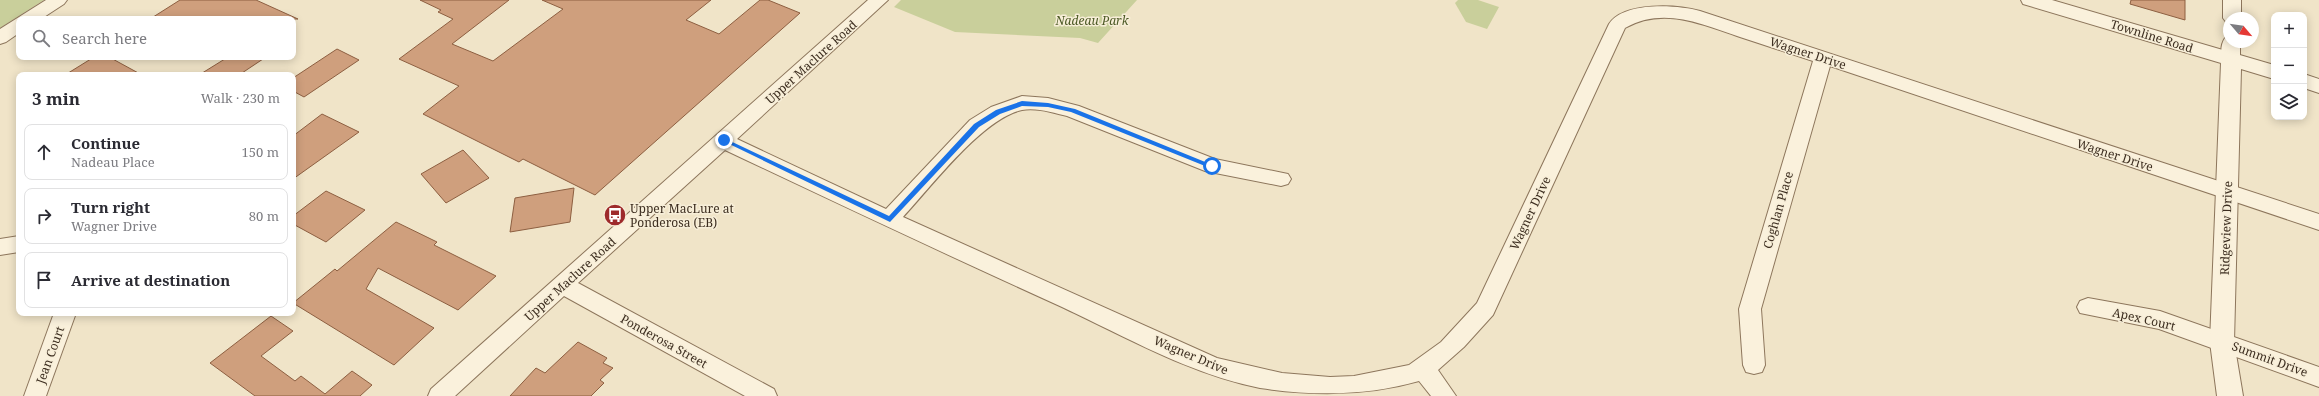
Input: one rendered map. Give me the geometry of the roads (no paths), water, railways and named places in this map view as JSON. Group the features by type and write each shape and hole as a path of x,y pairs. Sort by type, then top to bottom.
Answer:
{"street":[{"path":"33,16 58,0"},
{"name":"Upper Maclure Road","path":"439,396 879,0"},
{"name":"Townline Road","path":"2030,0 2231,51 2271,71"},
{"path":"2232,0 2232,12"},
{"name":"Wagner Drive","path":"724,140 890,219 1212,366 1252,378 1290,386 1357,387 1392,380 1423,369 1468,330 1485,309 1618,24 1631,16 1649,11 1672,11 1694,15 2319,222"},
{"path":"0,38 16,26"},
{"name":"Ridgeview Drive","path":"2230,396 2222,342 2231,51"},
{"name":"Coghlan Place","path":"1754,365 1750,309 1822,58"},
{"path":"2307,82 2319,86"},
{"path":"890,219 977,125 998,112 1022,104 1048,105 1072,110 1212,166 1281,179"},
{"path":"0,247 16,244"},
{"name":"Ponderosa Street","path":"563,285 766,396"},
{"name":"Apex Court","path":"2088,307 2160,320 2222,342"},
{"name":"Jean Court","path":"35,396 64,316"},
{"name":"Summit Drive","path":"2222,342 2319,377"},
{"path":"1423,369 1445,396"}],"place":[{"name":"Upper MacLure at Ponderosa (EB)","path":"615,215"}],"park label":[{"name":"Nadeau Park","path":"1092,20"}]}
